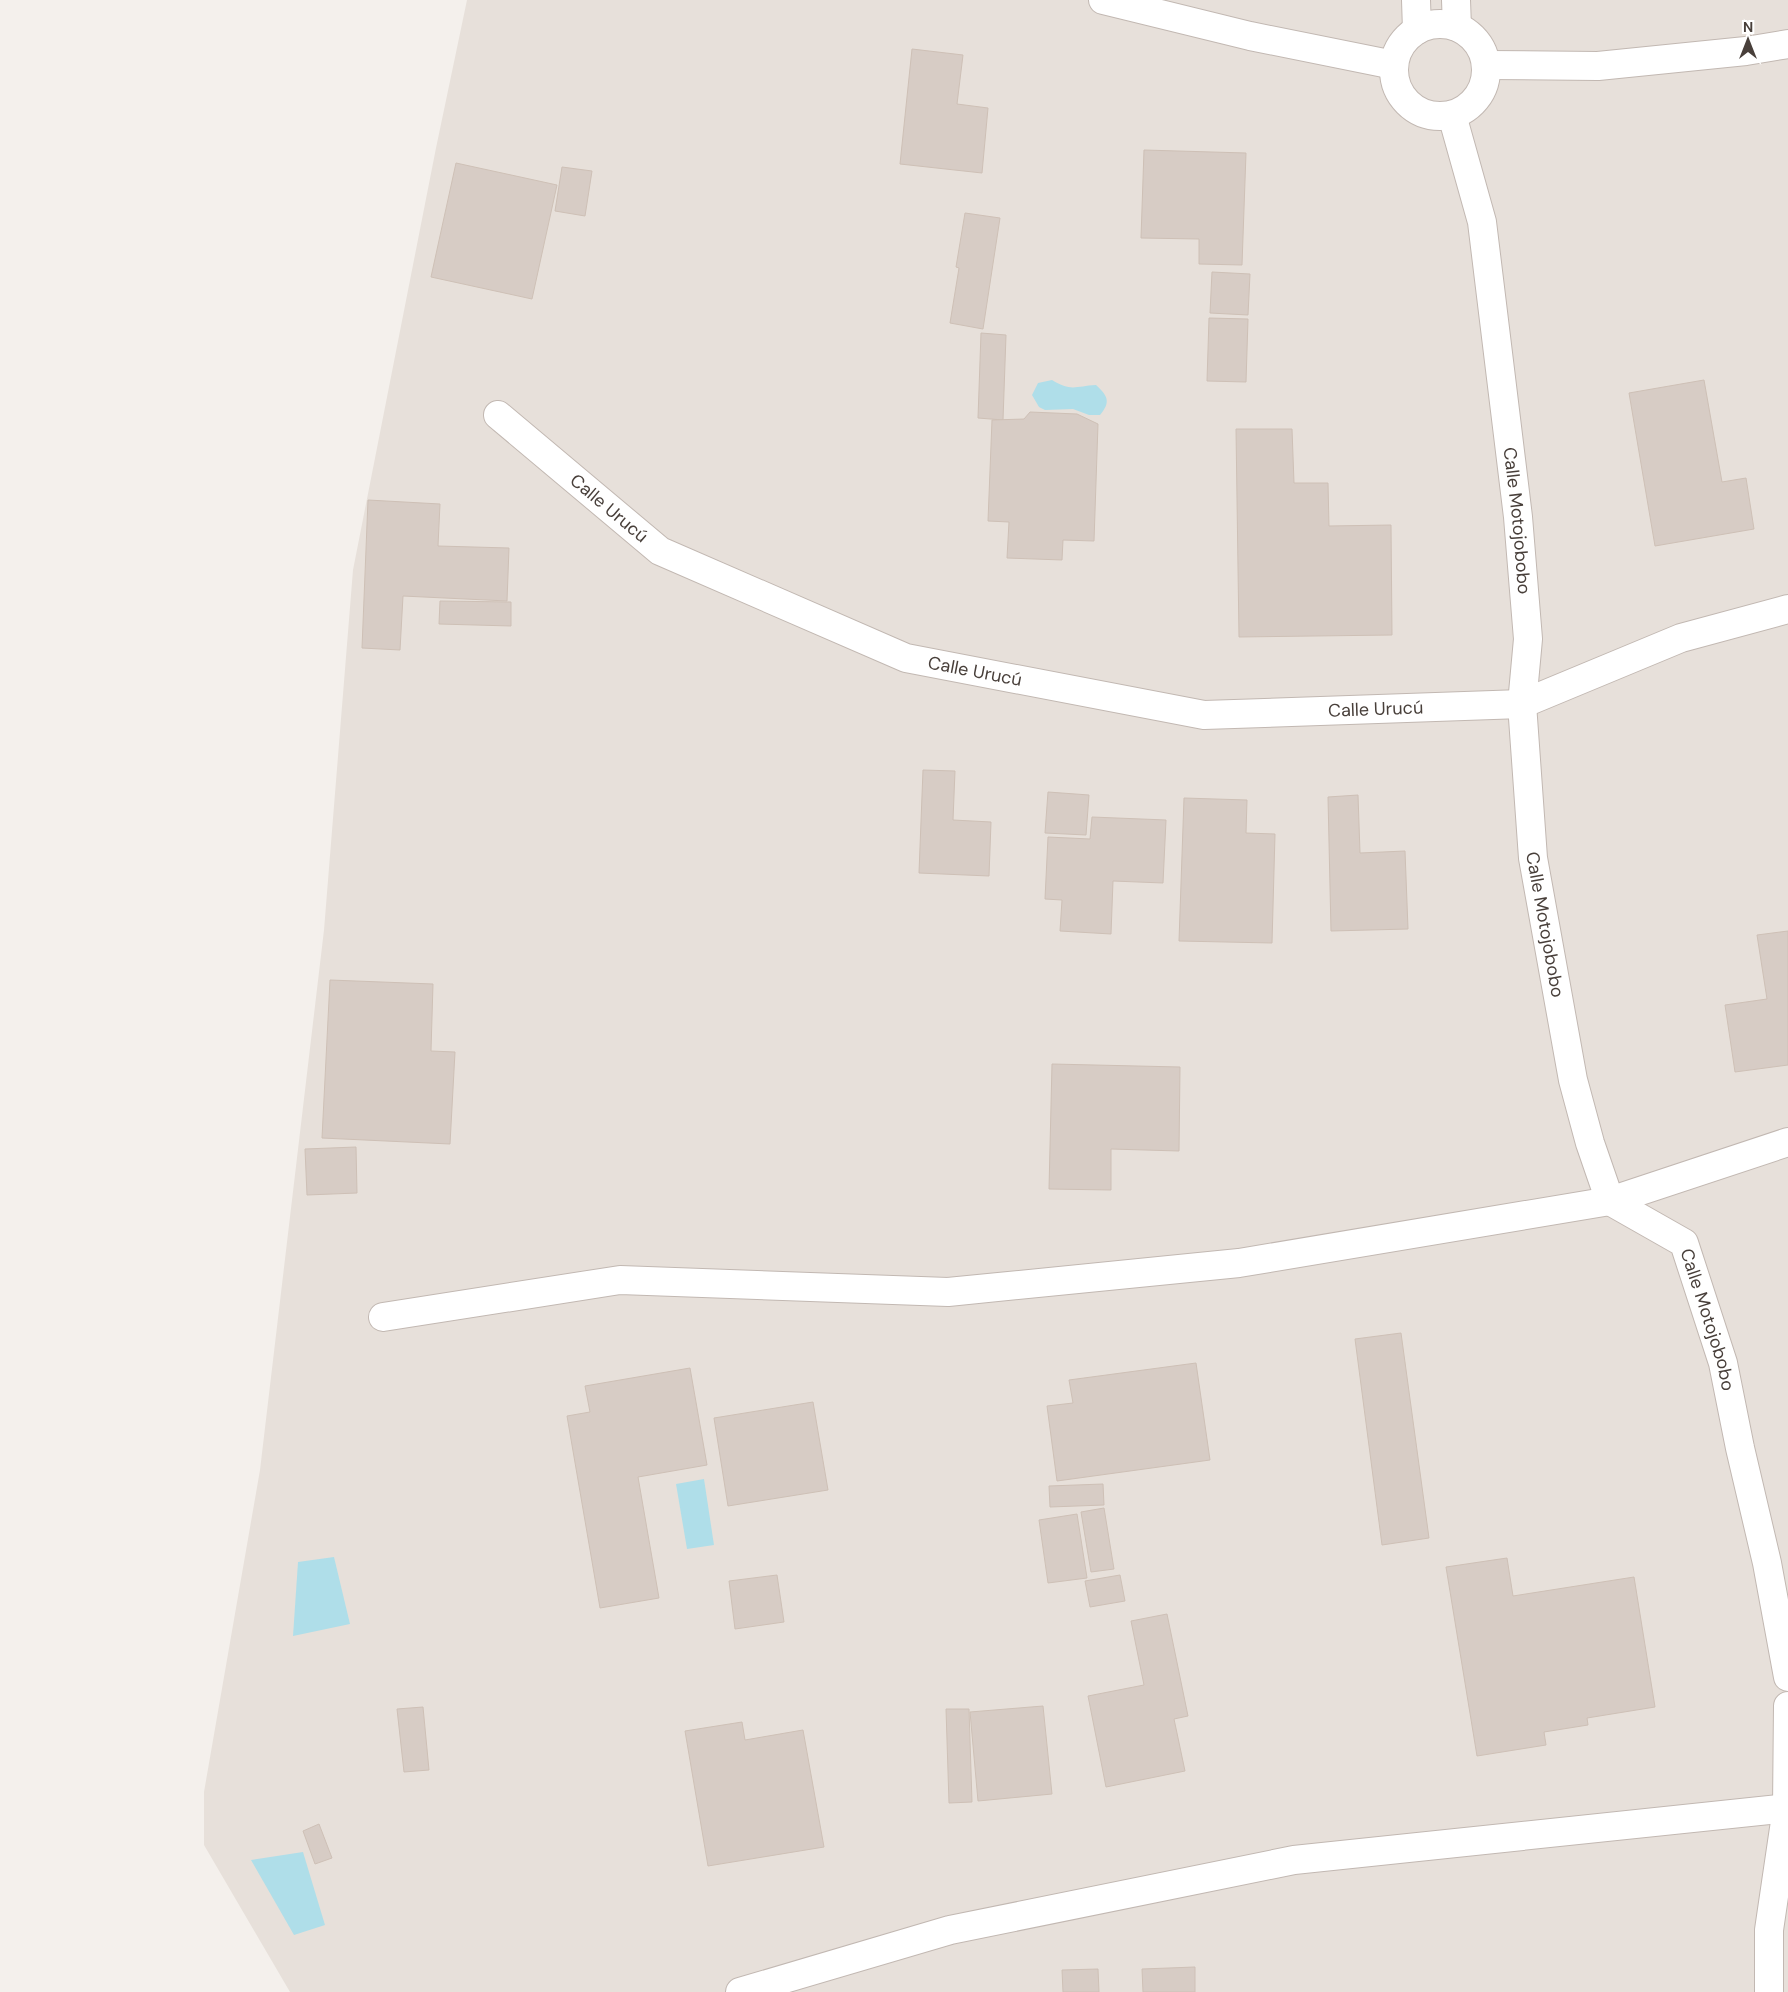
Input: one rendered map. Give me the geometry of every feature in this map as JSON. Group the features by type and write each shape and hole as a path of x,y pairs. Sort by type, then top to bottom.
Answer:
{"street":[{"path":"1102,0 1250,36 1394,65"},
{"path":"1416,0 1417,30"},
{"path":"1456,0 1457,27"},
{"path":"1444,24 1457,27 1469,33 1478,42 1484,53 1486,78 1475,102 1452,115 1438,116 1423,113 1410,105 1400,94 1395,80 1394,65 1398,51 1406,39 1417,30 1430,25 1444,24"},
{"path":"1486,65 1598,66 1746,51 1788,44"},
{"name":"Calle Motojobobo","path":"1452,115 1482,222 1518,517 1528,639 1522,704 1532,858 1573,1080 1590,1143 1610,1201 1684,1243 1723,1363 1740,1448 1767,1563 1788,1677"},
{"name":"Calle Urucú","path":"498,415 660,551 906,658 1204,716 1522,704"},
{"path":"1522,704 1681,638 1788,609"},
{"path":"383,1317 620,1280 948,1292 1239,1263 1610,1201 1788,1142"},
{"path":"1769,1992 1769,1930 1787,1808 1788,1706"},
{"path":"740,1992 950,1930 1294,1860 1787,1808"}],"shaded area":[{"path":"467,0 1788,0 1788,1992 290,1992 204,1845 204,1792 260,1470 324,930 353,570"}],"water":[{"path":"1052,380 1069,387 1096,385 1107,399 1106,406 1100,415 1089,415 1073,409 1045,410 1039,407 1032,395 1038,383"},
{"path":"704,1479 714,1545 687,1549 676,1484"},
{"path":"334,1557 350,1624 293,1636 298,1562"},
{"path":"303,1852 325,1925 294,1935 251,1860"}],"building":[{"path":"912,49 963,55 957,104 988,108 982,173 900,164"},
{"path":"1144,150 1246,153 1242,265 1199,264 1199,239 1141,238"},
{"path":"456,163 557,185 532,299 431,277"},
{"path":"562,167 592,171 585,216 555,211"},
{"path":"965,213 1000,218 983,329 950,323 959,268 956,267"},
{"path":"1212,272 1250,274 1248,315 1210,313"},
{"path":"1209,318 1248,319 1246,382 1207,381"},
{"path":"981,333 1006,335 1003,420 978,418"},
{"path":"1704,380 1722,482 1746,478 1754,529 1655,546 1629,393"},
{"path":"1030,412 1077,414 1098,424 1094,541 1063,540 1062,560 1007,558 1009,522 988,521 992,420 1024,419"},
{"path":"1236,429 1292,429 1294,483 1328,483 1329,526 1391,525 1392,635 1239,637"},
{"path":"368,500 440,504 438,546 509,548 507,601 403,596 400,650 362,648"},
{"path":"440,601 511,602 511,626 439,624"},
{"path":"923,770 955,771 953,820 991,822 989,876 919,873"},
{"path":"1048,792 1089,795 1086,835 1045,833"},
{"path":"1358,795 1360,853 1405,851 1408,929 1331,931 1328,797"},
{"path":"1184,798 1247,800 1246,833 1275,834 1272,943 1179,941"},
{"path":"1092,817 1166,820 1163,883 1113,881 1111,934 1060,931 1062,900 1045,899 1048,837 1090,839"},
{"path":"1788,931 1788,1065 1735,1072 1725,1005 1767,999 1757,935"},
{"path":"330,980 433,984 431,1051 455,1052 450,1144 322,1138"},
{"path":"1052,1064 1180,1067 1179,1151 1111,1149 1111,1190 1049,1189"},
{"path":"356,1147 357,1193 307,1195 305,1149"},
{"path":"1401,1333 1429,1538 1382,1545 1355,1339"},
{"path":"1196,1363 1210,1460 1057,1481 1047,1406 1073,1403 1069,1380"},
{"path":"690,1368 707,1465 638,1477 659,1598 600,1608 567,1416 590,1412 585,1386"},
{"path":"813,1402 828,1490 728,1506 714,1418"},
{"path":"1103,1484 1104,1505 1050,1507 1049,1486"},
{"path":"1104,1508 1114,1569 1091,1572 1081,1512"},
{"path":"1077,1514 1087,1578 1048,1583 1039,1520"},
{"path":"1507,1558 1513,1596 1634,1577 1655,1707 1587,1718 1588,1725 1544,1732 1546,1745 1477,1756 1446,1567"},
{"path":"777,1575 784,1622 735,1629 729,1581"},
{"path":"1120,1575 1125,1601 1090,1607 1085,1581"},
{"path":"1167,1614 1188,1716 1174,1719 1185,1771 1106,1787 1088,1696 1144,1685 1131,1621"},
{"path":"1043,1706 1052,1794 978,1801 970,1712"},
{"path":"423,1707 429,1770 404,1772 397,1709"},
{"path":"946,1709 969,1709 972,1802 949,1803"},
{"path":"742,1722 745,1740 803,1730 824,1847 708,1866 685,1731"},
{"path":"319,1824 332,1858 315,1864 303,1831"},
{"path":"1195,1967 1195,1992 1143,1992 1142,1969"},
{"path":"1098,1969 1099,1992 1063,1992 1062,1970"}]}
